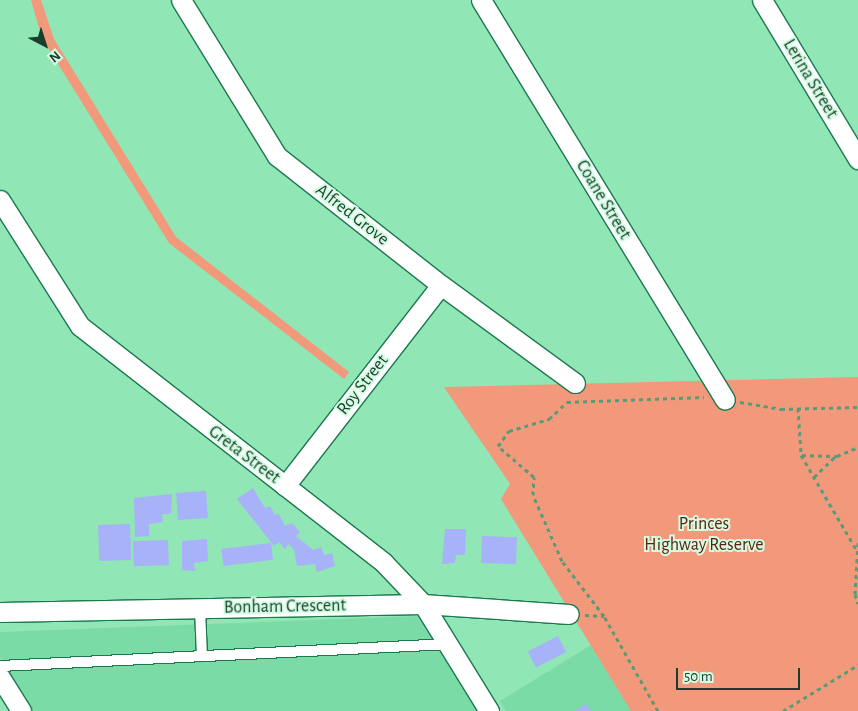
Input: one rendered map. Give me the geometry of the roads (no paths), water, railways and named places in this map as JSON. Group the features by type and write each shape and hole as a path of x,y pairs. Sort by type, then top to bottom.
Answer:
{"street":[{"name":"Alfred Grove","path":"181,0 277,156 440,285 574,383"},
{"name":"Coane Street","path":"482,0 726,399"},
{"name":"Lerina Street","path":"762,0 858,159"},
{"name":"Greta Street","path":"1,203 80,326 384,564 423,604 489,711"},
{"name":"Roy Street","path":"285,486 440,285"},
{"name":"Bonham Crescent","path":"0,612 423,604 569,614"},
{"path":"0,677 21,711"}],"lane":[{"path":"200,609 202,656"},
{"path":"0,666 448,644"}],"park label":[{"name":"Princes Highway Reserve","path":"704,535"}]}
